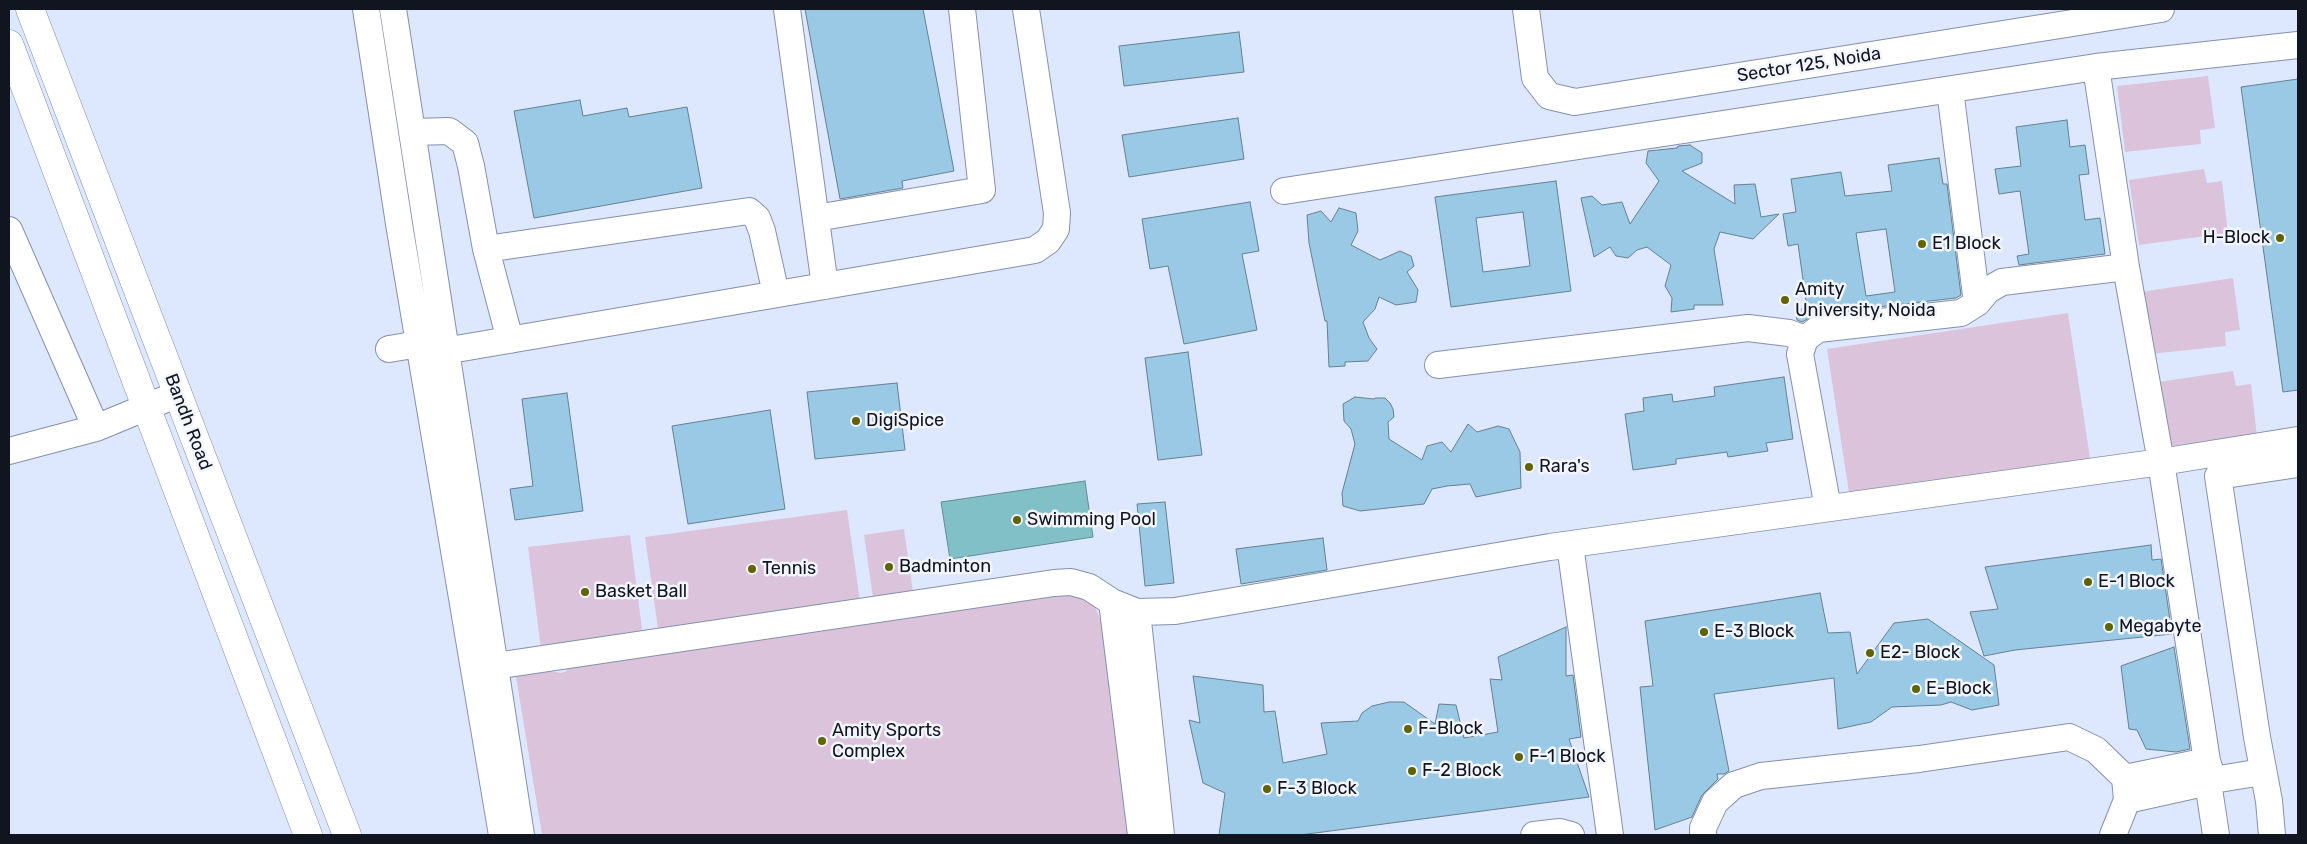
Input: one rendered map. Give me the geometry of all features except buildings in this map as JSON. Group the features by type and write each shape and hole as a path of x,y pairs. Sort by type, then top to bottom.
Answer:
{"main road":[{"name":"Bandh Road","path":"30,9 347,835"},
{"name":"Bandh Road","path":"9,44 308,835"}],"street":[{"path":"366,9 420,350 502,835"},
{"path":"393,9 521,835"},
{"path":"787,9 826,286"},
{"path":"816,218 982,190 962,9"},
{"path":"389,349 447,351 1035,250 1048,241 1056,229 1057,213 1026,9"},
{"name":"Sector 125, Noida","path":"1526,9 1535,78 1549,96 1574,102 2161,9"},
{"path":"1284,191 2096,67 2298,45"},
{"path":"2096,67 2126,267 2161,462 2209,774 2216,835"},
{"path":"1950,90 1977,303"},
{"path":"413,132 449,131 465,143 486,249 510,340"},
{"path":"486,249 749,211 757,218 762,231 776,294"},
{"path":"9,230 96,428"},
{"path":"1828,508 1800,354 1805,339 1818,330 1961,313 1977,303 1988,290 2002,282 2126,267"},
{"path":"1438,365 1748,328 1788,333 1805,339"},
{"path":"9,451 96,428 178,394"},
{"path":"495,666 1054,583 1071,582 1089,587 1112,602 1137,612 1175,611 1570,545 2161,462 2298,440"},
{"path":"2272,835 2269,801 2262,772 2218,476 2298,464"},
{"path":"1570,545 1610,835"},
{"path":"1112,602 1141,835"},
{"path":"1137,612 1160,835"},
{"path":"1701,835 1715,802 1734,785 1761,776 1919,759 2068,737 2096,750 2126,789"},
{"path":"2126,789 2209,774 2262,772"},
{"path":"2114,835 2126,789"},
{"path":"1534,835 1560,832 1571,835"}],"shaded area":[{"path":"2208,76 2215,128 2200,130 2201,144 2125,152 2117,86"},
{"path":"2204,169 2207,183 2222,181 2228,233 2139,245 2129,180"},
{"path":"2233,278 2240,330 2225,332 2226,346 2150,354 2141,292"},
{"path":"2068,313 2090,458 1849,493 1827,349"},
{"path":"2233,371 2236,386 2251,384 2257,436 2170,446 2158,382"},
{"name":"Swimming Pool","path":"1085,481 1093,537 950,559 941,502"},
{"name":"Tennis","path":"847,510 860,601 658,629 645,537"},
{"name":"Badminton","path":"904,529 914,599 874,605 864,535"},
{"name":"Basket Ball","path":"630,535 643,637 541,649 528,547"},
{"name":"Amity Sports Complex","path":"1057,588 1093,602 1105,630 1110,702 1133,835 542,835 514,665 561,673 567,671 563,659"}],"place":[{"name":"H-Block","path":"2280,238"},
{"name":"E1 Block","path":"1922,244"},
{"name":"Amity University, Noida","path":"1785,300"},
{"name":"DigiSpice","path":"856,421"},
{"name":"Rara's","path":"1529,467"},
{"name":"Swimming Pool","path":"1017,520"},
{"name":"Badminton","path":"889,567"},
{"name":"Tennis","path":"752,569"},
{"name":"E-1 Block","path":"2088,582"},
{"name":"Basket Ball","path":"585,592"},
{"name":"Megabyte","path":"2109,627"},
{"name":"E-3 Block","path":"1704,632"},
{"name":"E2- Block","path":"1870,653"},
{"name":"E-Block","path":"1916,689"},
{"name":"F-Block","path":"1408,729"},
{"name":"Amity Sports Complex","path":"822,741"},
{"name":"F-1 Block","path":"1519,757"},
{"name":"F-2 Block","path":"1412,771"},
{"name":"F-3 Block","path":"1267,789"}]}
